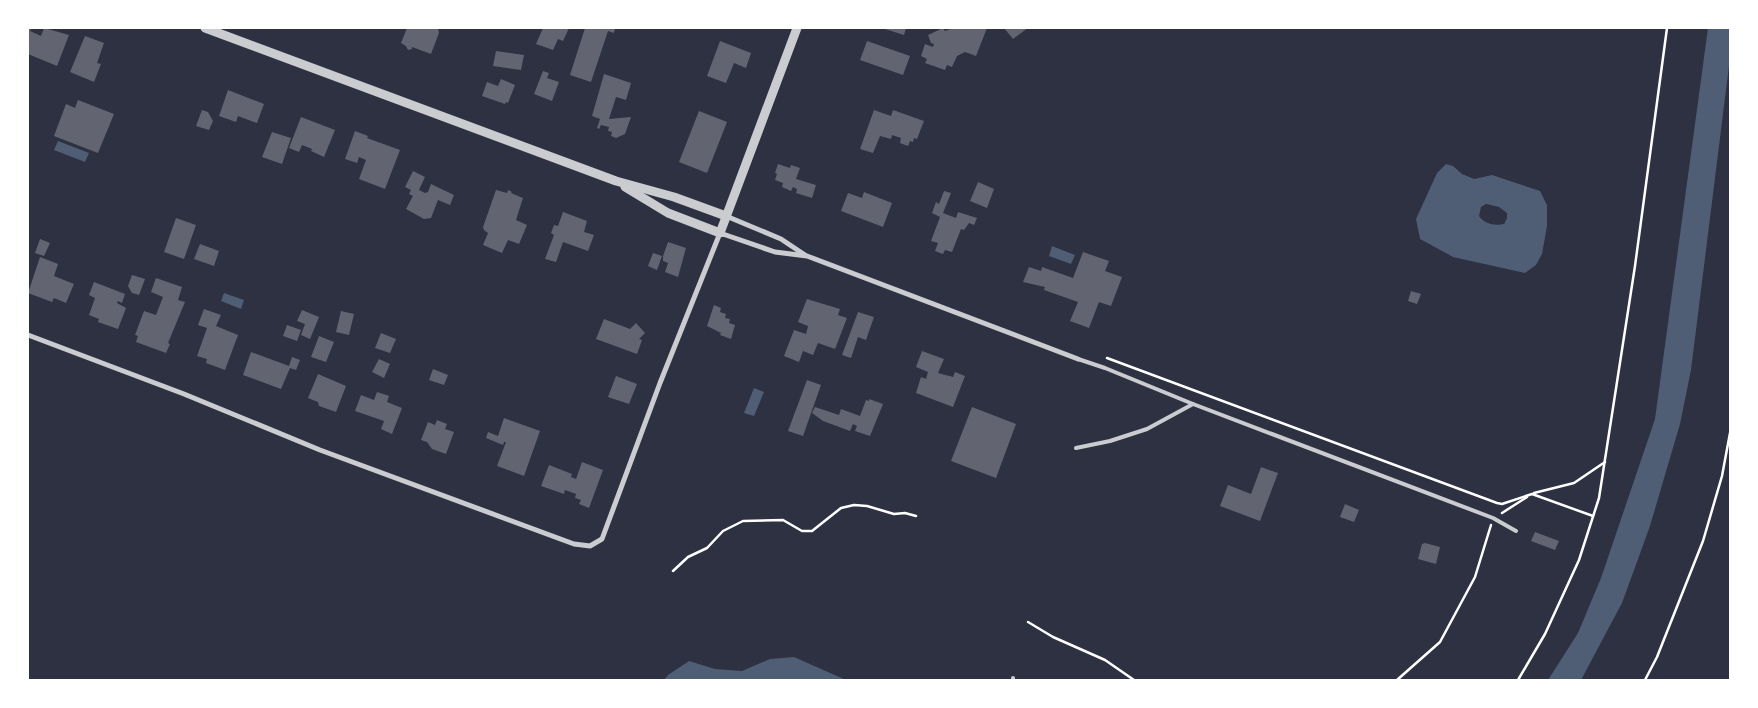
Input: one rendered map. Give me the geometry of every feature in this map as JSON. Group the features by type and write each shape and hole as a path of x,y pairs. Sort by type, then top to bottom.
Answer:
{"street":[{"path":"205,28 616,181 674,197 726,216 782,239 807,256 1078,359"},
{"path":"28,335 184,394 320,450 574,544 590,546 602,539 797,28"},
{"path":"616,181 668,213 775,252 807,256"}],"lane":[{"path":"1078,359 1493,518 1516,531"},
{"path":"1076,448 1110,442 1147,429 1192,404"}],"path":[{"path":"1518,680 1545,634 1575,568 1599,498 1635,266 1667,28"},
{"path":"1102,358 1110,358 1497,503 1502,504 1574,483 1605,462"},
{"path":"1645,680 1657,658 1703,541 1722,476 1730,433"},
{"path":"1532,494 1593,516"},
{"path":"1396,680 1440,642 1475,577 1493,518 1532,494"},
{"path":"673,572 688,557 707,548 723,531 734,524 752,520 783,520 802,531 812,532 841,508 854,505 867,506 894,514 905,513 916,516"},
{"path":"1028,622 1053,637 1105,660 1134,680"}],"water":[{"path":"1708,28 1730,28 1730,58 1691,370 1680,424 1650,526 1622,603 1581,680 1548,680 1578,633 1601,578 1655,419"},
{"path":"58,141 89,153 85,162 54,150"},
{"path":"1446,164 1453,166 1462,174 1474,179 1492,175 1540,191 1547,205 1547,226 1542,254 1536,265 1525,273 1453,257 1420,239 1416,219 1437,173","holes":["1486,204 1499,207 1507,213 1504,224 1490,224 1479,216 1481,207"]},
{"path":"1052,246 1075,255 1071,264 1049,256"},
{"path":"224,293 244,300 241,309 221,301"},
{"path":"754,388 764,392 754,416 744,413"},
{"path":"794,657 846,680 664,680 668,675 689,661 715,669 742,671 770,659"}],"building":[{"path":"28,28 31,29 30,31 41,36 44,28 69,35 57,66 28,54"},
{"path":"407,28 438,28 439,33 431,54 412,47 412,49 408,50 401,43"},
{"path":"543,28 569,28 563,41 558,39 553,50 536,44"},
{"path":"585,28 615,28 614,33 608,31 591,82 570,75"},
{"path":"882,28 906,28 904,35"},
{"path":"943,28 945,31 953,28 987,28 976,56 965,52 957,56 952,67 947,65 945,70 925,63 927,59 921,56 925,44 933,47 934,44 931,43 928,35"},
{"path":"1004,28 1028,28 1013,39"},
{"path":"85,36 104,43 97,63 101,64 94,82 70,72"},
{"path":"720,41 751,53 746,68 734,63 726,83 707,76"},
{"path":"867,41 910,56 903,75 860,60"},
{"path":"496,51 524,55 521,70 493,66"},
{"path":"543,71 549,73 547,78 559,82 552,101 534,94"},
{"path":"604,74 631,83 626,100 616,97 609,119 631,117 625,134 616,138 611,136 612,132 608,131 609,127 601,125 599,129 597,128 600,119 592,116"},
{"path":"501,79 515,85 508,103 506,102 505,104 482,96 487,82 498,86"},
{"path":"228,90 264,104 257,123 238,116 236,122 219,116"},
{"path":"78,100 114,114 98,153 54,136 66,104 75,108"},
{"path":"202,110 208,112 213,121 209,130 196,126"},
{"path":"874,110 891,116 893,110 924,121 917,139 914,138 913,142 910,141 908,146 900,143 901,138 892,135 891,139 880,136 873,153 860,149"},
{"path":"699,111 727,122 707,173 679,162"},
{"path":"301,117 335,130 324,157 302,145 299,152 289,148"},
{"path":"355,131 368,136 367,138 400,150 385,189 359,179 366,160 359,157 357,163 345,159"},
{"path":"272,132 291,138 282,164 262,157"},
{"path":"778,164 790,168 791,165 800,168 796,179 816,185 812,198 796,193 797,189 793,187 791,191 782,187 783,183 775,180"},
{"path":"413,171 425,177 419,190 425,193 428,192 431,184 454,195 450,205 438,200 431,218 424,219 406,209 413,196 409,194 411,190 405,187"},
{"path":"978,182 994,189 987,208 970,201"},
{"path":"496,190 507,193 508,190 523,198 516,220 527,225 519,244 508,240 502,253 483,245 488,233 483,227"},
{"path":"944,191 951,193 943,213 956,218 958,212 977,218 974,225 969,223 964,230 961,229 952,252 945,250 943,254 935,251 938,243 931,241 940,217 932,213 936,202 939,204"},
{"path":"864,192 892,203 883,227 841,211 848,193 862,198"},
{"path":"563,212 587,221 584,232 594,235 588,251 563,242 556,262 545,259 554,235 551,233 554,225 558,226"},
{"path":"176,218 196,225 184,259 164,252"},
{"path":"40,239 50,243 44,256 35,253"},
{"path":"668,242 686,248 678,277 665,272 668,263 663,261 663,256"},
{"path":"200,244 219,251 214,266 194,259"},
{"path":"1083,252 1109,261 1105,271 1122,277 1111,306 1099,302 1089,328 1070,321 1078,302 1044,290 1045,287 1023,282 1029,267 1041,271 1042,267 1073,278"},
{"path":"653,253 662,256 657,270 648,266"},
{"path":"40,257 58,264 54,276 74,284 66,303 54,298 52,302 28,293"},
{"path":"132,275 145,279 139,295 132,293 128,286"},
{"path":"156,278 182,287 178,300 185,302 168,343 170,344 166,353 136,342 138,336 135,335 144,311 156,315 163,297 151,292"},
{"path":"94,282 125,294 122,303 118,301 117,303 126,308 118,329 98,322 99,319 89,315 95,298 89,295"},
{"path":"1411,291 1421,294 1417,304 1408,301"},
{"path":"807,299 840,309 838,315 847,318 835,349 818,343 813,355 803,351 799,362 784,356 794,330 806,334 808,326 798,322"},
{"path":"714,305 721,308 720,312 726,314 725,318 730,319 729,323 735,325 731,339 720,335 721,333 707,326"},
{"path":"204,309 221,315 216,326 238,335 225,370 206,363 207,359 197,356 207,328 198,325"},
{"path":"302,310 319,317 310,339 301,335 305,324 297,321"},
{"path":"341,311 354,314 349,335 336,332"},
{"path":"858,312 874,317 866,340 858,337 851,358 842,355"},
{"path":"604,319 630,329 636,323 645,333 639,339 642,340 637,354 596,339"},
{"path":"287,325 301,330 297,341 283,336"},
{"path":"381,333 396,339 390,353 375,348"},
{"path":"319,336 334,342 326,362 311,357"},
{"path":"922,351 944,359 938,373 953,377 955,372 965,376 953,407 916,393 921,377 926,379 928,372 916,367"},
{"path":"251,352 289,366 292,357 300,360 296,370 290,368 281,389 243,375"},
{"path":"379,359 390,364 384,378 372,372"},
{"path":"433,369 448,375 444,385 429,380"},
{"path":"318,374 346,386 336,412 319,406 318,402 308,398"},
{"path":"616,376 637,384 629,404 608,397"},
{"path":"807,380 821,385 803,436 788,431"},
{"path":"377,392 389,396 387,402 402,408 392,434 381,429 384,421 355,411 361,395 374,400"},
{"path":"869,399 883,404 870,436 855,431 857,426 853,424 850,431 823,421 812,413 815,407 839,415 841,409 860,416 866,400 869,401"},
{"path":"972,407 1016,424 996,478 951,461"},
{"path":"504,418 540,431 524,476 497,466 506,442 503,445 486,438 488,432 498,436"},
{"path":"437,420 447,424 445,429 454,432 446,454 432,449 427,442 421,440 428,422 435,425"},
{"path":"582,462 603,470 589,508 579,504 581,500 575,498 576,494 565,490 564,494 541,486 549,465 572,474 571,477 576,479"},
{"path":"1261,467 1278,473 1260,521 1220,506 1228,485 1251,494"},
{"path":"1345,504 1359,510 1354,522 1340,517"},
{"path":"1535,532 1559,541 1555,550 1531,541"},
{"path":"1422,544 1440,547 1436,564 1418,559"}]}
